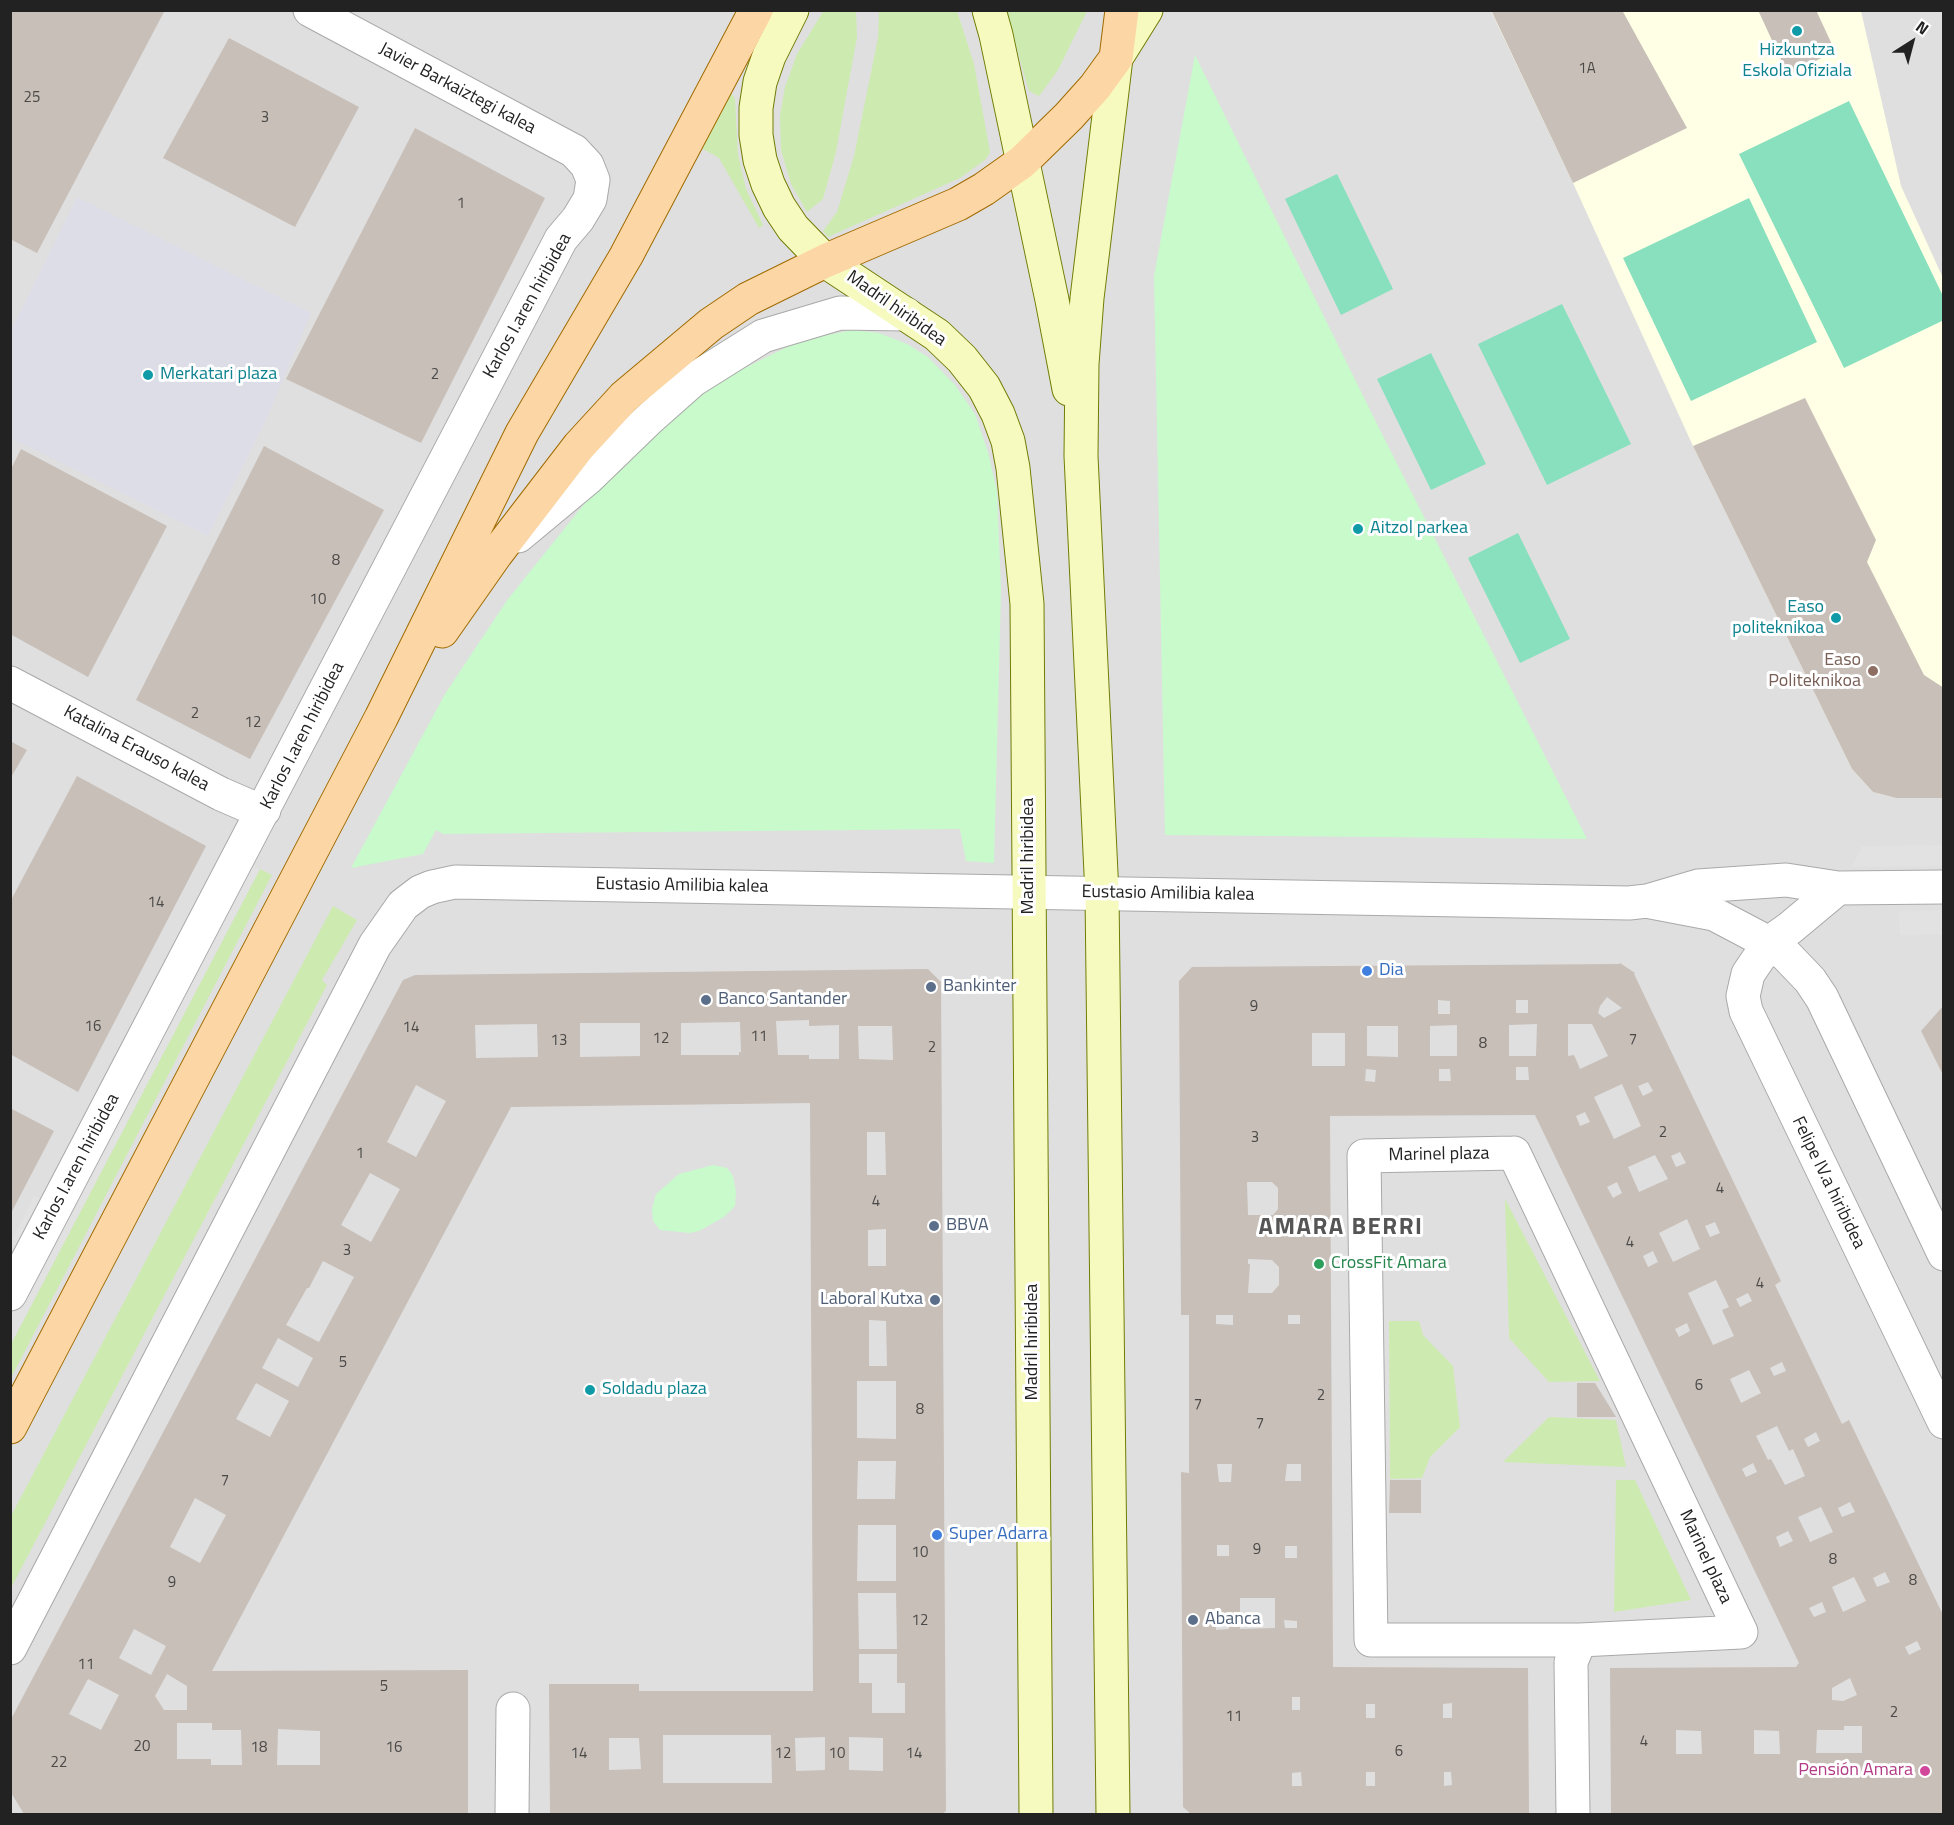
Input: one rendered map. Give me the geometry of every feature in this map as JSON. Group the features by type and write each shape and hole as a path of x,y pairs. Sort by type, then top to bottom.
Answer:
{"main road":[{"path":"10,1427 381,718 522,433 626,256 756,10"},
{"name":"Madril hiribidea","path":"792,10 769,56 760,82 756,108 756,135 763,168 779,207 793,228 825,261 937,335 962,359 984,387 998,414 1008,441 1013,468 1027,604 1036,1815"},
{"path":"989,10 1032,153 1052,300 1081,456"},
{"path":"1032,153 1063,113 1080,81 1107,10"},
{"path":"1113,1815 1102,894 1081,456 1082,364 1087,298 1122,10"},
{"path":"381,718 496,554 579,446 624,397 711,324 780,281 958,204 984,189 1032,153 1095,87 1146,10"},
{"path":"1111,100 1146,10"}],"street":[{"name":"Javier Barkaiztegi kalea","path":"310,10 574,151 587,165 593,180"},
{"name":"Karlos I.aren hiribidea","path":"10,1294 561,239 590,200 593,180"},
{"path":"496,554 589,477 693,380 763,336 840,314 906,315"},
{"name":"Katalina Erauso kalea","path":"10,683 221,794 264,810"},
{"name":"Eustasio Amilibia kalea","path":"10,1648 375,945 398,911 420,892 455,882 1629,903 1647,901 1698,886 1786,880 1838,888 1944,887"},
{"name":"Felipe IV.a hiribidea","path":"1838,888 1769,943 1748,974 1743,996 1746,1011 1944,1422"},
{"path":"1647,901 1714,914 1769,943 1786,955 1810,980 1822,998 1944,1254"},
{"name":"Marinel plaza","path":"1514,1153 1741,1632 1580,1640 1371,1640 1364,1156 1514,1153"},
{"path":"1573,1815 1571,1662 1580,1640"},
{"path":"512,1815 513,1709"}],"shaded area":[{"path":"11,11 1943,11 1943,1814 11,1814"},
{"path":"1491,11 1861,11 1901,186 1943,278 1943,798 1896,798 1873,792 1852,769 1693,446 1573,183"},
{"name":"Merkatari plaza","path":"77,197 311,313 266,420 208,536 11,438 11,331"},
{"path":"1943,845 1943,866 1852,867 1862,846"},
{"path":"247,863 260,869 11,1344 11,1311"},
{"path":"1943,910 1943,934 1900,935 1899,911"},
{"path":"34,1196 46,1202 11,1268 11,1241"}],"green space":[{"path":"824,10 856,11 857,37 836,152 823,199 807,212 791,184 781,150 780,116 785,87 797,54"},
{"path":"879,11 957,11 974,64 990,152 986,159 960,178 828,237 823,231 837,212 854,156 878,38"},
{"path":"1006,11 1087,11 1058,70 1039,96 1029,91"},
{"path":"1195,55 1377,424 1587,839 1165,835 1154,276"},
{"path":"727,94 732,94 735,99 738,155 746,189 763,225 759,228 719,158 698,146"},
{"path":"1849,101 1943,296 1944,320 1844,368 1739,154"},
{"path":"1337,174 1393,289 1341,315 1285,199"},
{"path":"1749,198 1817,342 1691,401 1623,258"},
{"path":"1562,304 1631,444 1547,485 1478,344"},
{"path":"852,330 879,333 907,344 928,357 955,385 975,414 988,452 997,491 1001,589 994,863 966,861 960,829 443,834 436,830 423,854 351,868 445,694 508,599 597,488 689,404 731,375 799,341"},
{"path":"1431,353 1486,464 1431,490 1377,379"},
{"path":"1518,533 1570,639 1520,663 1468,558"},
{"path":"260,869 272,875 11,1378 11,1344"},
{"path":"333,906 357,920 322,980 327,985 11,1588 11,1516"},
{"path":"713,1165 727,1168 733,1176 736,1192 735,1206 724,1217 699,1231 690,1233 660,1230 653,1221 652,1209 656,1194 679,1174"},
{"path":"1505,1199 1600,1381 1549,1382 1509,1338"},
{"path":"1389,1321 1419,1321 1423,1335 1453,1366 1460,1427 1430,1457 1422,1478 1390,1479"},
{"path":"1549,1417 1616,1420 1626,1467 1503,1462"},
{"path":"1616,1480 1635,1480 1691,1600 1614,1612"}],"building":[{"path":"10,10 165,10 37,253 10,239"},
{"path":"1491,10 1622,10 1687,128 1573,183"},
{"name":"Hizkuntza Eskola Ofiziala","path":"1758,10 1816,10 1835,51 1788,75"},
{"path":"229,38 359,107 295,227 163,158"},
{"path":"415,128 545,198 421,443 286,379"},
{"name":"Easo Politeknikoa","path":"1805,398 1876,540 1867,562 1924,675 1944,688 1944,798 1896,798 1873,792 1852,769 1693,446"},
{"path":"264,446 384,510 250,759 136,700"},
{"path":"21,449 167,526 88,677 10,634 10,471"},
{"path":"10,741 27,750 10,779"},
{"path":"77,776 206,846 78,1092 10,1054 10,902"},
{"path":"1619,964 1635,973 1781,1281 1775,1285 1842,1424 1849,1420 1944,1617 1944,1814 1611,1814 1610,1668 1796,1667 1799,1663 1535,1115 1330,1116 1333,1667 1528,1668 1529,1814 1191,1814 1183,1807 1181,1472 1189,1473 1189,1315 1181,1315 1179,981 1192,967","holes":["1607,997 1622,1008 1604,1018 1598,1013","1438,1000 1450,1001 1450,1014 1438,1014","1516,1000 1528,1000 1528,1013 1516,1013","1537,1024 1536,1056 1509,1056 1509,1025","1568,1024 1592,1024 1608,1056 1580,1069 1574,1055 1568,1056","1457,1025 1457,1056 1430,1056 1430,1026","1367,1026 1398,1026 1398,1057 1367,1056","1312,1033 1345,1033 1345,1066 1312,1066","1516,1067 1528,1067 1529,1080 1516,1080","1366,1069 1376,1070 1375,1082 1365,1081","1439,1069 1450,1069 1451,1081 1439,1081","1648,1082 1653,1091 1643,1096 1638,1086","1622,1084 1641,1126 1614,1139 1594,1097","1585,1112 1590,1122 1580,1126 1576,1116","1680,1152 1686,1163 1676,1167 1671,1156","1655,1155 1668,1179 1639,1192 1628,1167","1247,1182 1272,1182 1278,1188 1278,1209 1273,1215 1248,1215","1617,1182 1622,1193 1613,1198 1607,1187","1687,1219 1700,1249 1673,1262 1659,1233","1715,1222 1720,1233 1710,1237 1705,1226","1653,1251 1658,1262 1648,1267 1643,1256","1248,1259 1272,1260 1279,1267 1279,1285 1272,1293 1248,1293 1250,1264 1248,1264","1716,1280 1729,1307 1722,1310 1734,1336 1713,1345 1688,1293","1748,1293 1752,1301 1740,1307 1736,1299","1216,1315 1233,1315 1233,1325 1216,1324","1288,1315 1300,1315 1300,1324 1288,1324","1687,1323 1690,1331 1679,1337 1675,1329","1782,1362 1786,1371 1774,1376 1770,1368","1749,1370 1761,1393 1741,1403 1730,1379","1777,1426 1789,1451 1793,1449 1805,1476 1785,1485 1771,1459 1768,1460 1756,1436","1816,1432 1820,1441 1808,1447 1804,1439","1753,1463 1757,1472 1746,1477 1742,1469","1217,1464 1232,1464 1231,1482 1219,1482","1287,1464 1301,1464 1301,1481 1285,1481","1850,1502 1855,1512 1842,1517 1838,1508","1821,1507 1833,1532 1810,1542 1798,1517","1788,1531 1793,1541 1780,1547 1776,1537","1217,1545 1229,1545 1229,1556 1217,1556","1285,1546 1297,1546 1297,1558 1285,1558","1885,1572 1890,1582 1877,1587 1873,1578","1854,1577 1866,1601 1843,1612 1832,1587","1240,1598 1275,1598 1275,1628 1240,1629","1822,1602 1826,1612 1814,1617 1809,1608","1229,1620 1229,1629 1216,1630 1216,1621","1284,1620 1297,1621 1297,1628 1285,1628","1917,1641 1921,1649 1909,1655 1905,1647","1850,1678 1857,1695 1843,1701 1832,1700 1832,1688","1292,1697 1300,1697 1300,1710 1292,1710","1452,1703 1452,1718 1443,1718 1443,1704","1366,1704 1375,1704 1375,1718 1366,1718","1844,1726 1862,1726 1862,1753 1816,1753 1817,1730 1844,1730","1676,1730 1701,1731 1702,1754 1676,1754","1754,1730 1779,1731 1780,1754 1754,1754","1301,1772 1302,1786 1292,1786 1292,1773","1366,1772 1375,1772 1375,1786 1366,1786","1444,1772 1451,1772 1452,1785 1444,1786"]},
{"path":"928,969 941,982 946,1811 942,1814 550,1814 549,1684 639,1684 639,1691 813,1691 810,1103 511,1107 212,1671 468,1670 468,1814 24,1814 10,1791 10,1721 403,980 415,975","holes":["809,1020 809,1026 839,1025 839,1059 809,1059 809,1055 778,1055 776,1021","740,1022 741,1052 739,1055 681,1055 681,1023","580,1023 640,1023 640,1056 580,1057","537,1024 538,1057 476,1058 475,1025","858,1026 892,1026 893,1060 859,1059","416,1085 446,1101 416,1157 387,1142","867,1132 885,1132 886,1175 867,1175","370,1173 400,1189 371,1242 341,1225","886,1229 886,1266 868,1266 868,1230","323,1261 354,1277 319,1342 286,1325","869,1320 886,1321 887,1366 869,1366","278,1338 313,1358 298,1387 262,1368","857,1381 896,1381 896,1439 857,1438","256,1383 289,1401 270,1437 236,1419","858,1461 896,1461 895,1499 857,1499","195,1498 226,1515 200,1563 170,1547","858,1525 896,1525 896,1581 857,1581","858,1593 896,1593 897,1649 859,1649","134,1629 166,1646 151,1675 119,1658","859,1654 897,1654 897,1683 905,1683 905,1713 872,1713 872,1683 859,1683","167,1674 187,1686 187,1710 164,1710 155,1696","88,1679 119,1695 101,1730 69,1714","177,1723 212,1723 212,1730 241,1730 242,1765 211,1765 211,1759 177,1759","278,1729 320,1731 320,1765 277,1765","663,1735 771,1735 772,1783 663,1783","825,1737 825,1770 796,1771 795,1738","849,1737 883,1738 883,1771 849,1770","609,1738 639,1738 641,1769 609,1770"]},
{"path":"1944,1005 1944,1077 1921,1031"},
{"path":"10,1108 54,1131 10,1215"},
{"path":"1577,1383 1595,1383 1616,1417 1577,1417"},
{"path":"1390,1480 1421,1480 1421,1513 1389,1513"}],"place":[{"name":"Hizkuntza Eskola Ofiziala","path":"1797,31"},
{"name":"Merkatari plaza","path":"148,375"},
{"name":"Aitzol parkea","path":"1358,529"},
{"name":"Easo politeknikoa","path":"1836,618"},
{"name":"Easo Politeknikoa","path":"1873,671"},
{"name":"Dia","path":"1367,971"},
{"name":"Bankinter","path":"931,987"},
{"name":"Banco Santander","path":"706,1000"},
{"name":"BBVA","path":"934,1226"},
{"name":"CrossFit Amara","path":"1319,1264"},
{"name":"Laboral Kutxa","path":"935,1300"},
{"name":"Soldadu plaza","path":"590,1390"},
{"name":"Super Adarra","path":"937,1535"},
{"name":"Abanca","path":"1193,1620"},
{"name":"Pensión Amara","path":"1925,1771"}],"district":[{"name":"AMARA BERRI","path":"1341,1228"}]}
